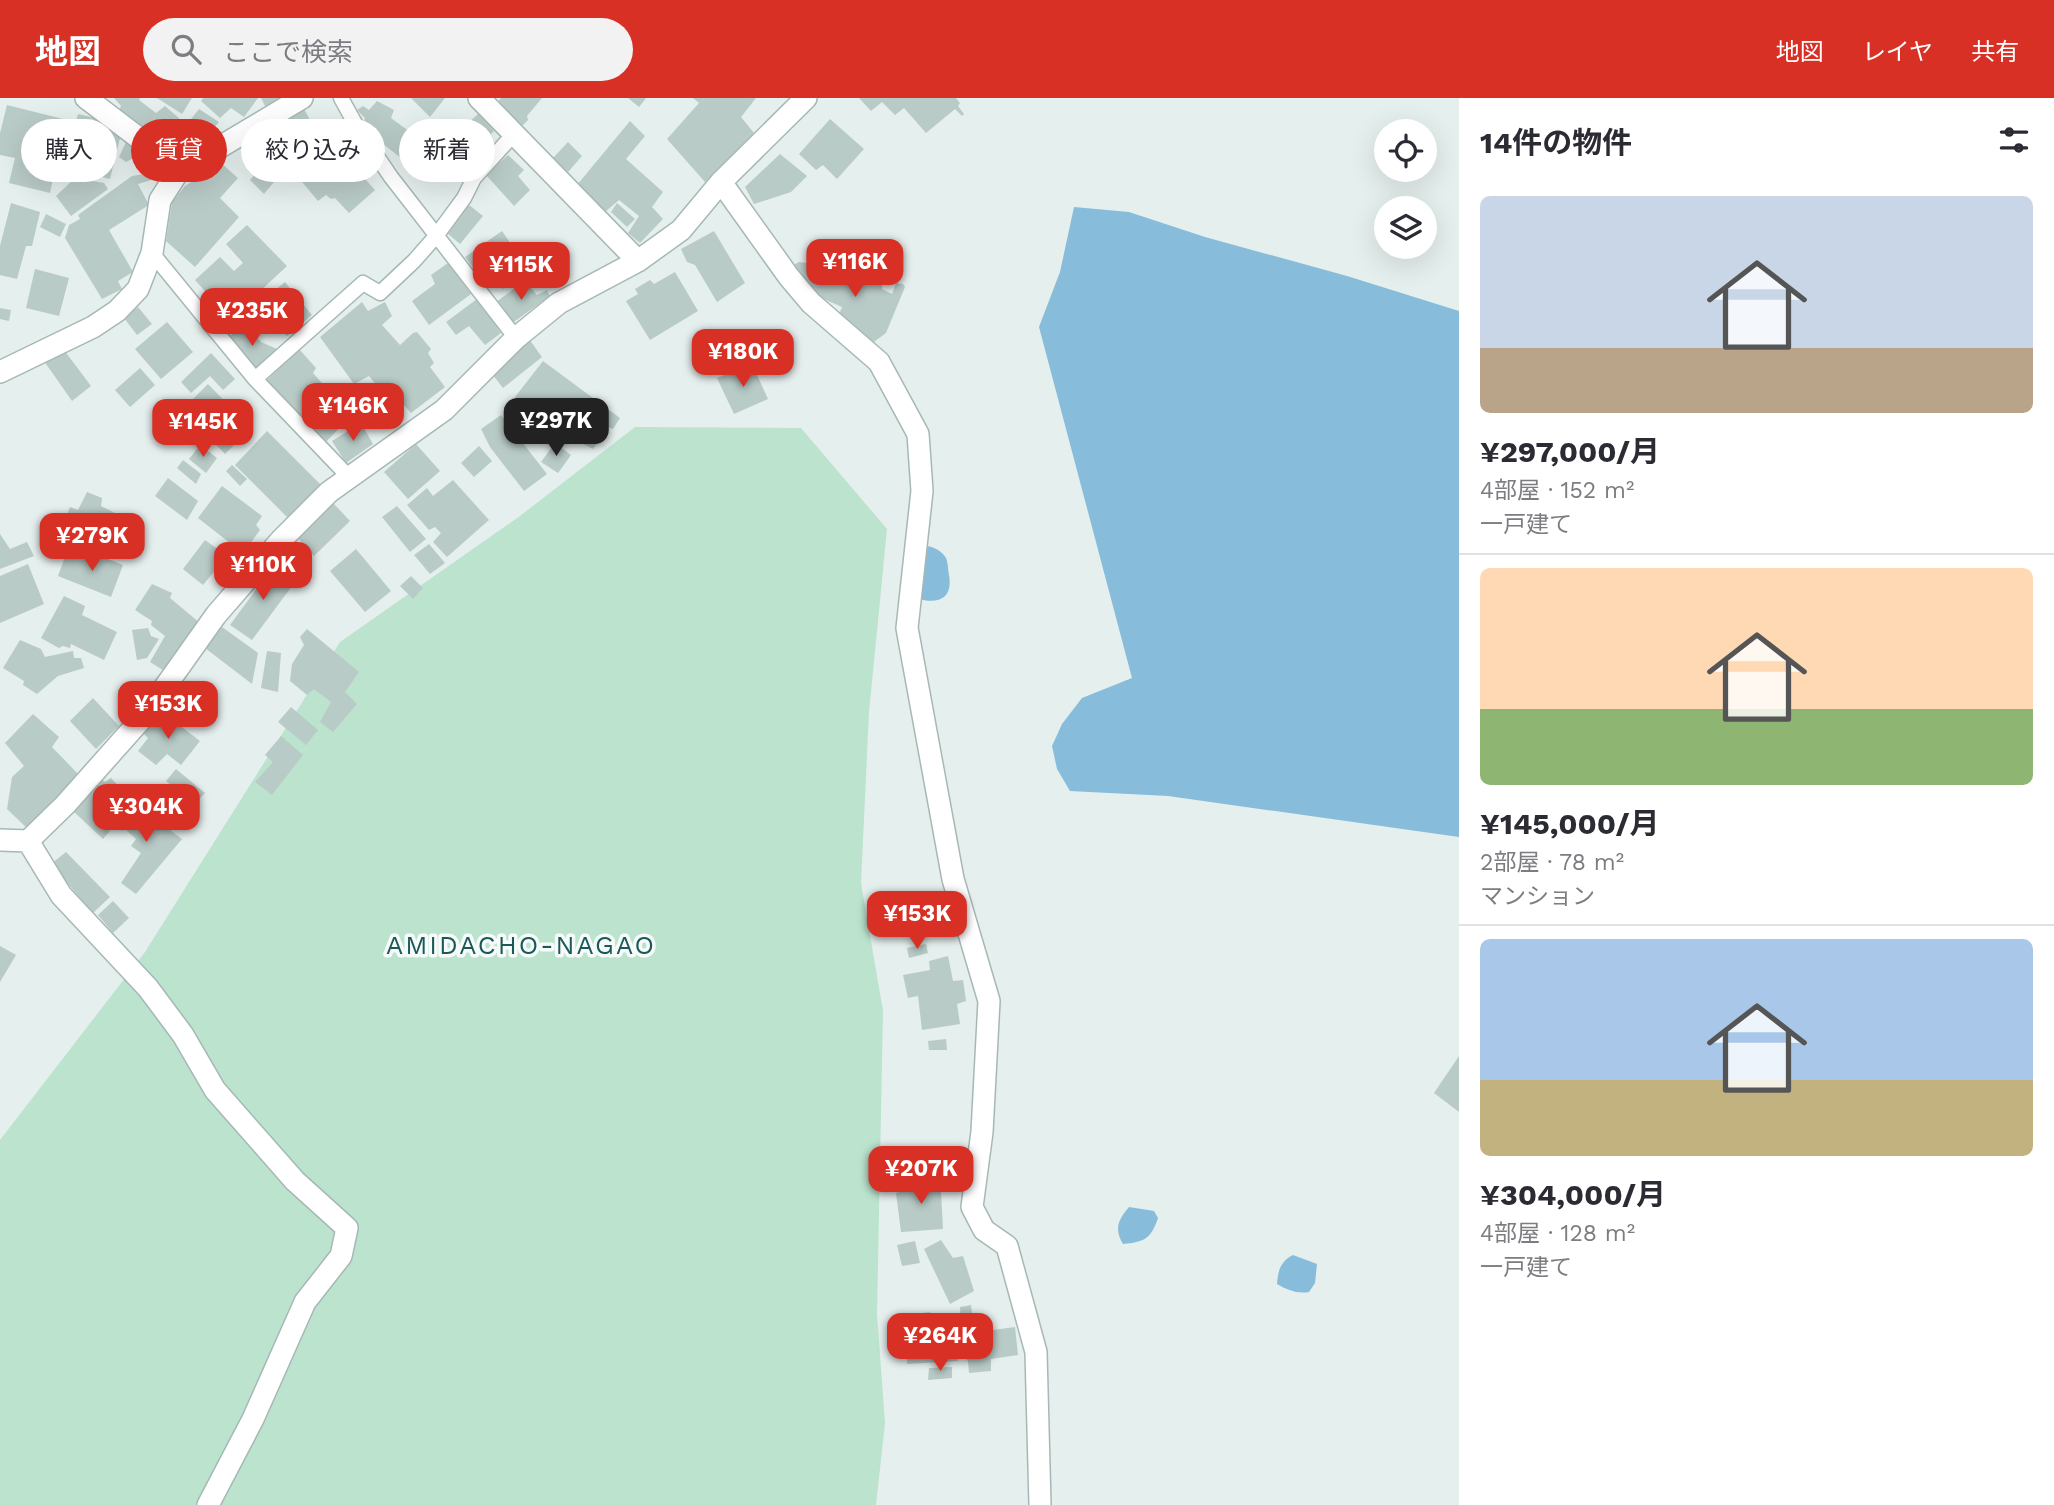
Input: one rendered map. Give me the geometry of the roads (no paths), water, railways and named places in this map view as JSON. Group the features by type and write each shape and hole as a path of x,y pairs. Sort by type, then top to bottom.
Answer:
{"street":[{"path":"86,98 131,132"},
{"path":"227,143 302,98"},
{"path":"479,98 638,261"},
{"path":"0,840 28,841 65,805 145,715 216,615 281,540 329,492 443,410 516,338 559,303 638,261 681,230 721,182 806,98"},
{"path":"0,372 93,327 117,311 138,289 152,253 160,200 172,182"},
{"path":"721,182 789,277 811,303 879,362 918,435 922,491 906,628 953,879 989,1001 982,1132 972,1207 984,1230 1007,1246 1036,1352 1040,1505"},
{"path":"28,841 61,895 155,997 183,1035 215,1090 295,1181 347,1228 341,1256 305,1302 253,1419 208,1505"}],"lane":[{"path":"341,98 391,177 516,338"},
{"path":"256,379 363,283 380,293 414,261 464,198 474,178 513,135"},
{"path":"152,253 256,379 349,477"}],"water":[{"path":"1074,207 1129,212 1205,237 1347,276 1459,311 1459,837 1168,796 1070,791 1057,769 1052,746 1062,724 1082,698 1132,678 1039,327 1060,272"},
{"path":"927,546 935,548 944,556 950,583 943,598 932,601 918,599"},
{"path":"1129,1207 1154,1211 1158,1218 1153,1231 1146,1238 1123,1244 1118,1225"},
{"path":"1293,1255 1317,1264 1315,1283 1309,1292 1292,1291 1277,1284 1281,1266"}],"district":[{"name":"AMIDACHO-NAGAO","path":"521,945"}]}
